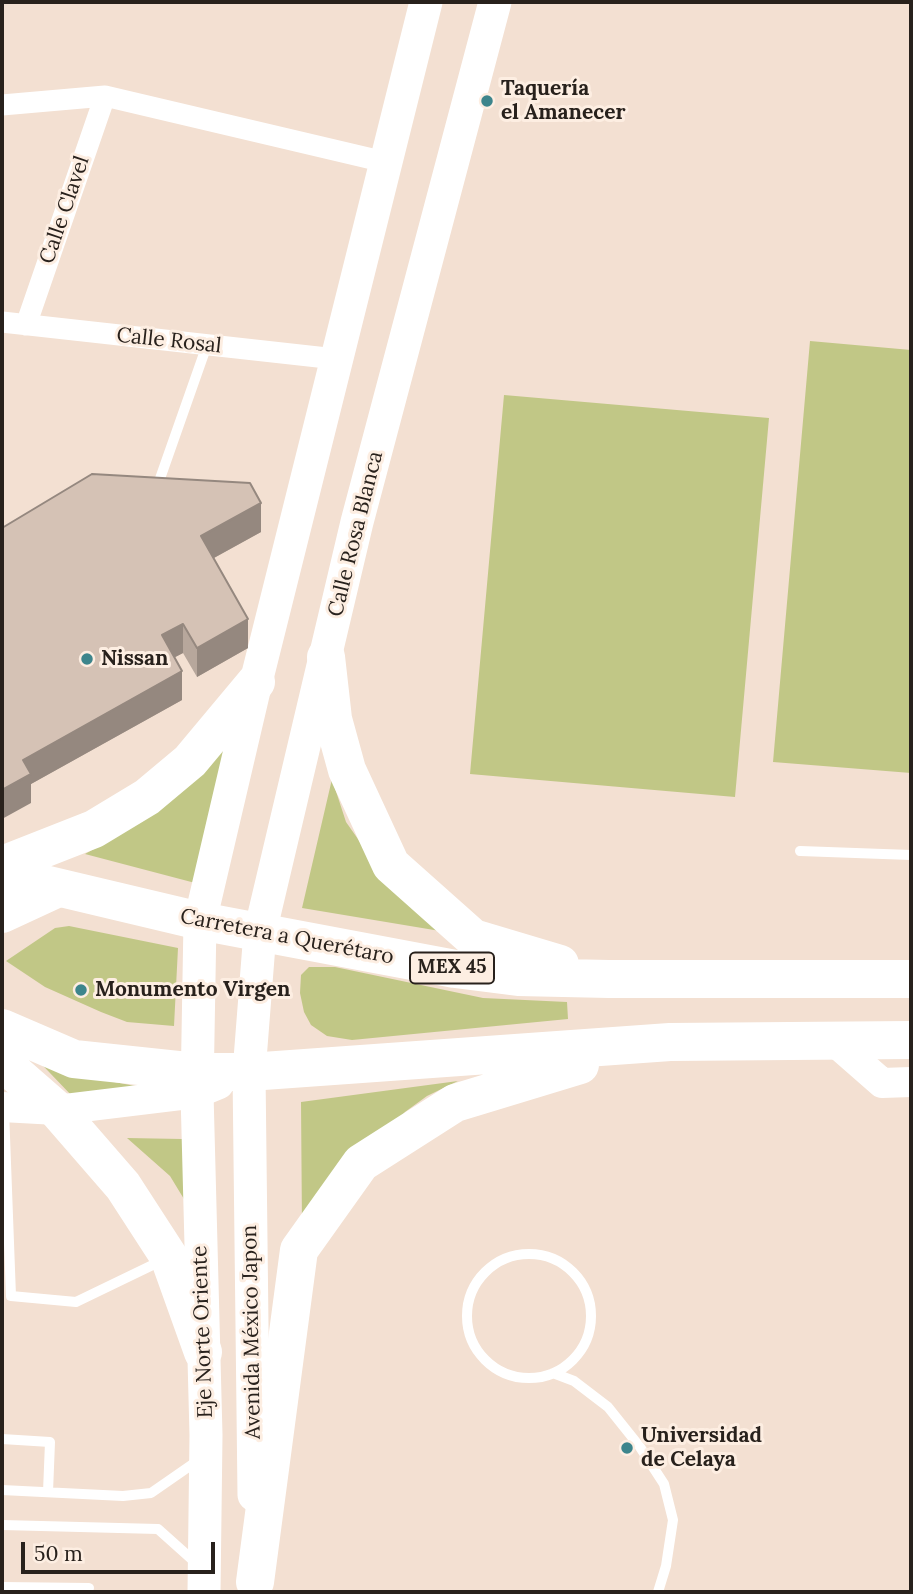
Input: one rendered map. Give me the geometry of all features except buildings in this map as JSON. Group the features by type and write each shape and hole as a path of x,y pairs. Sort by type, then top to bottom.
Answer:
{"highway":[{"path":"326,657 333,719 347,770 391,865 473,937 609,979"},
{"path":"2,865 94,830 147,797 190,761 256,682"},
{"name":"Carretera a Querétaro","path":"2,874 200,921 455,969 518,977 911,979"},
{"path":"2,914 56,888"},
{"path":"2,1028 74,1059 197,1082 249,1072 670,1042 911,1040"},
{"path":"255,1587 299,1250 361,1163 455,1103 548,1073 670,1042"},
{"path":"2,1062 57,1110 123,1186 169,1257 203,1352"}],"main road":[{"path":"197,1082 200,921 256,682 426,2"},
{"name":"Calle Rosa Blanca","path":"249,1072 260,932 357,522 495,2"},
{"name":"Avenida México Japon","path":"249,1072 255,1587"},
{"name":"Eje Norte Oriente","path":"197,1082 206,1456 204,1582"}],"street":[{"path":"2,105 105,96 385,162"},
{"name":"Calle Clavel","path":"26,325 105,96"},
{"name":"Calle Rosal","path":"2,323 336,359"},
{"path":"834,1041 882,1083 911,1082"},
{"path":"3,1107 57,1110 197,1082"}],"lane":[{"path":"156,490 207,345"},
{"path":"800,851 911,855"},
{"path":"3,1107 11,1296 76,1302 169,1257"},
{"path":"553,1373 570,1362 583,1346 590,1326 590,1306 584,1286 571,1270 553,1258 533,1254 512,1256 493,1265 478,1280 469,1297 467,1317 470,1337 480,1354 495,1367 513,1376 533,1377 553,1373 574,1381 608,1407 640,1447 664,1484 673,1520 666,1566 658,1592"},
{"path":"2,1439 50,1442 48,1492"},
{"path":"2,1490 123,1496 151,1493 206,1456"},
{"path":"2,1525 158,1528 181,1548 204,1582"},
{"path":"2,1587 89,1588"}],"green space":[{"path":"810,341 911,350 911,773 773,762"},
{"path":"504,395 769,418 735,797 470,774"},
{"path":"235,727 199,884 85,854 143,821"},
{"path":"332,779 346,822 379,869 440,931 302,908"},
{"path":"69,926 178,948 174,1026 127,1022 101,1012 45,987 6,961 55,928"},
{"path":"309,967 335,967 483,998 567,1002 568,1019 352,1040 327,1036 311,1025 304,1012 300,993 301,975"},
{"path":"27,1049 109,1081 146,1088 72,1096"},
{"path":"458,1081 427,1096 405,1112 302,1228 301,1102"},
{"path":"127,1138 182,1139 187,1204 170,1176"}],"place":[{"name":"Taquería el Amanecer","path":"487,101"},
{"name":"Nissan","path":"87,659"},
{"name":"Monumento Virgen","path":"81,990"},
{"name":"Universidad de Celaya","path":"627,1448"}]}
